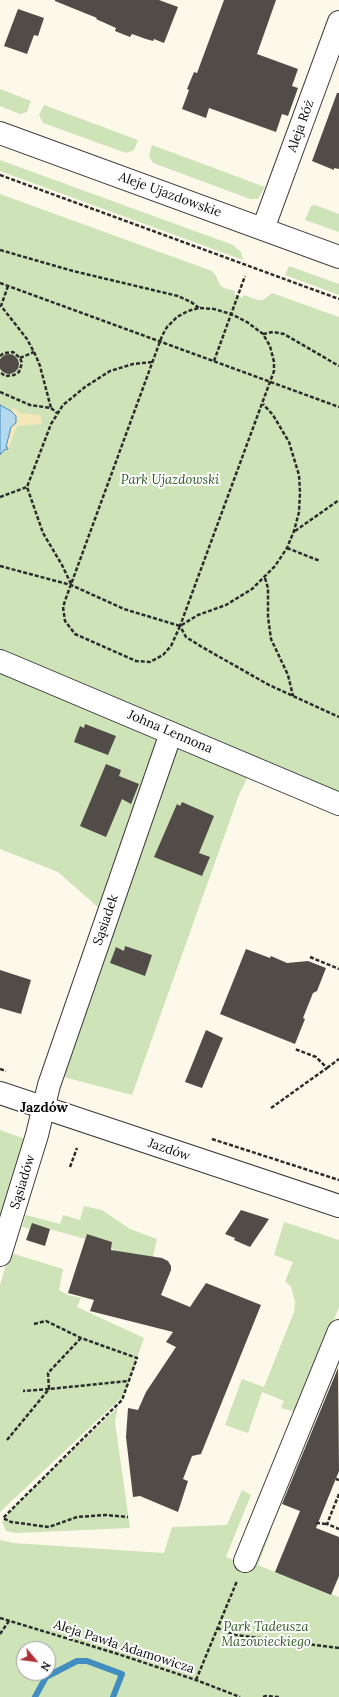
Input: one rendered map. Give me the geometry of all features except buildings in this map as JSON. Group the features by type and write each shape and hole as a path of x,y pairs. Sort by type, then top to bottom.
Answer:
{"street":[{"name":"Aleja Róż","path":"263,229 339,22"},
{"name":"Aleje Ujazdowskie","path":"0,133 339,257"},
{"name":"Johna Lennona","path":"0,661 339,804"},
{"name":"Sąsiadek","path":"44,1108 49,1085 171,733"},
{"name":"Jazdów","path":"0,1093 339,1206"},
{"name":"Sąsiadów","path":"0,1256 44,1108"},
{"path":"245,1561 339,1331"}],"path":[{"path":"0,175 339,299"},
{"path":"0,250 73,272 178,296 191,302 198,308"},
{"path":"214,361 246,276"},
{"path":"0,283 339,407"},
{"path":"8,286 0,306 27,339 34,352 40,366 51,408"},
{"path":"198,308 214,309 231,314 247,322 263,334 270,346 274,362 274,371 180,626 171,646 160,658 150,662 132,660 82,638 71,631 65,621 63,607 160,342 167,327 177,317 198,308"},
{"path":"263,334 273,332 284,334 339,366"},
{"path":"0,356 13,352 20,358 21,368 14,375 5,376 0,372"},
{"path":"20,358 34,352"},
{"path":"71,585 65,570 43,533 27,487 46,436 57,413 70,399 97,378 110,371 133,364 153,362"},
{"path":"0,392 30,405 51,408 57,413"},
{"path":"180,626 198,615 230,602 252,590 275,566 287,548 294,531 299,512 300,492 295,458 282,428 263,404"},
{"path":"0,497 27,487"},
{"path":"294,531 339,500"},
{"path":"287,548 320,561"},
{"path":"0,566 71,585 124,609 180,626 186,637 269,685 339,717"},
{"path":"265,578 268,588 268,617 271,639 288,675 293,696"},
{"path":"310,957 339,969"},
{"path":"295,1049 316,1057 328,1068"},
{"path":"271,1108 339,1059"},
{"path":"70,1167 77,1148"},
{"path":"34,1324 46,1321 81,1338 137,1358 122,1400 3,1518 11,1522 49,1527 77,1517 106,1514 128,1517"},
{"path":"7,1440 49,1389 48,1373 81,1338"},
{"path":"23,1391 128,1382"},
{"path":"327,1524 339,1494"},
{"path":"316,1523 327,1524 339,1529"},
{"path":"196,1680 245,1561"},
{"name":"Aleja Pawła Adamowicza","path":"0,1618 118,1654 196,1680 240,1697"},
{"path":"0,1634 9,1621"},
{"path":"217,1628 235,1635 339,1648"},
{"path":"263,1697 280,1697"}],"green space":[{"path":"0,89 31,101 27,112 20,114 0,106"},
{"path":"44,105 138,140 134,150 126,153 43,123 39,115"},
{"path":"152,145 265,187 258,199 250,199 153,163 149,156"},
{"path":"0,160 233,245 241,252 243,260 0,171"},
{"name":"Park Ujazdowski","path":"0,194 212,271 220,285 224,288 235,291 234,294 242,298 244,295 258,300 263,300 272,293 339,317 339,798 0,655"},
{"path":"315,205 339,214 339,232 305,220 311,206"},
{"path":"289,266 339,284 339,295 285,275"},
{"path":"0,672 162,740 100,909 58,872 0,849"},
{"path":"175,746 249,774 239,795 132,1095 60,1076"},
{"path":"0,1130 28,1140 0,1228"},
{"path":"84,1206 102,1210 130,1229 157,1239 153,1257 115,1251 112,1248 112,1242 87,1234 85,1239 32,1224 30,1229 22,1227 26,1215 60,1224 63,1215 80,1220"},
{"path":"284,1222 339,1240 339,1307 296,1412 281,1408 284,1401 262,1392 248,1433 225,1425 242,1379 264,1387 294,1312 295,1302 291,1287 285,1281 293,1262 274,1255"},
{"path":"9,1254 14,1254 63,1269 59,1290 68,1295 81,1298 77,1307 144,1338 127,1388 120,1399 0,1512 0,1285"},
{"path":"118,1407 115,1422 130,1528 17,1533 6,1531 2,1522 9,1512"},
{"name":"Park Tadeusza Mazowieckiego","path":"242,1490 251,1495 226,1557 236,1561 267,1528 271,1531 258,1565 330,1595 332,1594 339,1597 339,1697 0,1697 0,1540 13,1543 164,1553 172,1527 227,1525"}],"sand":[{"path":"13,407 20,413 40,415 42,424 17,426 9,448 6,447 14,414 11,411"}],"water":[{"path":"0,405 11,411 16,416 16,423 11,427 6,447 8,448 7,450 5,449 0,455"}],"waterway":[{"path":"35,1697 46,1677 77,1661 87,1661 122,1674 113,1697"}],"district":[{"name":"Jazdów","path":"44,1108"}]}
